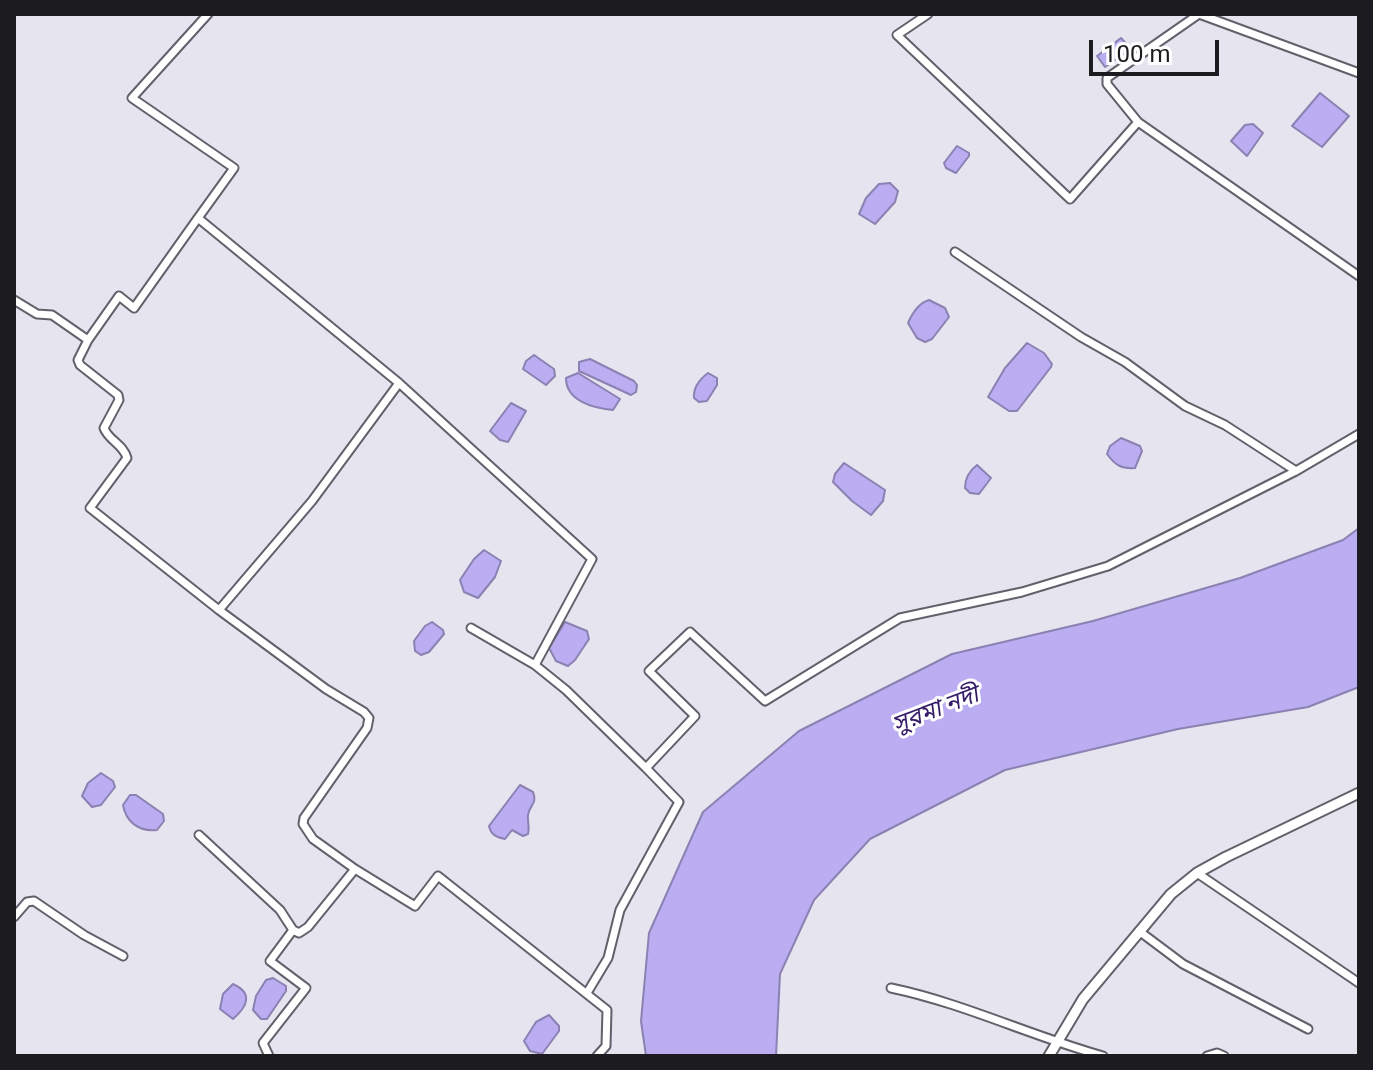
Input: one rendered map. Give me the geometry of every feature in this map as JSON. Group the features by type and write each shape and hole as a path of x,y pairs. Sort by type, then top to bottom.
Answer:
{"street":[{"path":"208,14 132,98 234,168 134,308 119,296 78,360 80,365 118,395 119,400 104,428 105,433 126,452 127,458 90,508 219,610 326,689 364,712 369,718 367,728 304,818 303,824 313,839 415,906 438,876 607,1010 606,1046 597,1056"},
{"path":"928,14 897,35 1070,199 1138,122"},
{"path":"1359,73 1199,14 1107,78 1107,84 1138,122 1359,276"},
{"path":"198,218 399,383 592,559 535,665"},
{"path":"955,252 1081,337 1125,362 1185,406 1225,425 1296,471"},
{"path":"14,300 37,314 52,315 88,340"},
{"path":"219,610 312,501 399,383"},
{"path":"646,768 695,716 649,671 690,632 765,701 900,618 1022,592 1108,566 1296,471 1359,434"},
{"path":"471,628 535,665 566,690 679,802 620,910 608,958 587,993"},
{"path":"1049,1056 1083,999 1171,894 1197,873 1359,793"},
{"path":"199,835 280,910 293,930 299,933 308,927 355,869"},
{"path":"1197,873 1359,983"},
{"path":"14,917 18,904 34,901 84,935 123,956"},
{"path":"269,1056 263,1043 306,988 270,961 293,930"},
{"path":"1139,931 1183,964 1308,1029"},
{"path":"891,988 923,995 1055,1043 1103,1056"},
{"path":"1207,1056 1217,1053 1224,1056"}],"water":[{"path":"1121,38 1131,49 1105,67 1097,56"},
{"path":"1320,93 1349,116 1322,147 1292,126"},
{"path":"1253,124 1263,133 1247,156 1231,141 1245,125"},
{"path":"957,146 969,156 956,173 946,168 944,163"},
{"path":"890,183 898,191 895,202 875,224 859,214 866,198 879,184"},
{"path":"929,300 945,308 949,317 932,339 925,342 917,338 908,323 919,306"},
{"path":"1027,343 1044,353 1052,364 1017,411 1009,411 988,397 1005,368"},
{"path":"534,355 554,369 555,376 546,385 523,369 526,361"},
{"path":"590,359 634,381 636,392 631,395 579,371 579,362"},
{"path":"578,373 620,399 613,410 589,405 576,398 567,386 566,378"},
{"path":"708,373 717,378 717,385 707,401 699,402 694,398 695,390"},
{"path":"511,403 526,411 508,442 500,440 490,431"},
{"path":"1121,438 1140,446 1142,451 1135,468 1119,466 1107,454 1110,446"},
{"path":"844,463 885,490 883,501 871,515 833,482"},
{"path":"977,465 991,478 979,494 970,493 965,488 968,475"},
{"name":"সুরমা নদী","path":"1359,528 1359,687 1308,707 1178,729 1005,770 870,839 814,900 780,974 776,1056 646,1056 641,1021 649,933 703,812 799,731 952,654 1093,621 1240,578 1343,540"},
{"path":"484,550 501,561 495,577 478,598 464,592 460,580"},
{"path":"432,622 444,634 429,652 421,655 415,651 414,641"},
{"path":"565,622 587,631 589,639 568,666 556,661 549,648"},
{"path":"101,773 113,781 115,787 101,805 92,807 82,796 88,783"},
{"path":"520,785 533,792 534,796 528,815 528,834 523,836 512,830 505,839 491,832 489,826"},
{"path":"130,795 136,795 163,814 164,821 157,830 139,827 130,821 123,805"},
{"path":"273,978 286,986 286,991 267,1019 261,1019 253,1010 256,996 266,980"},
{"path":"233,984 244,991 246,1000 233,1019 220,1009 223,994"},
{"path":"549,1015 559,1026 559,1031 542,1054 530,1051 524,1041 536,1022"}]}
